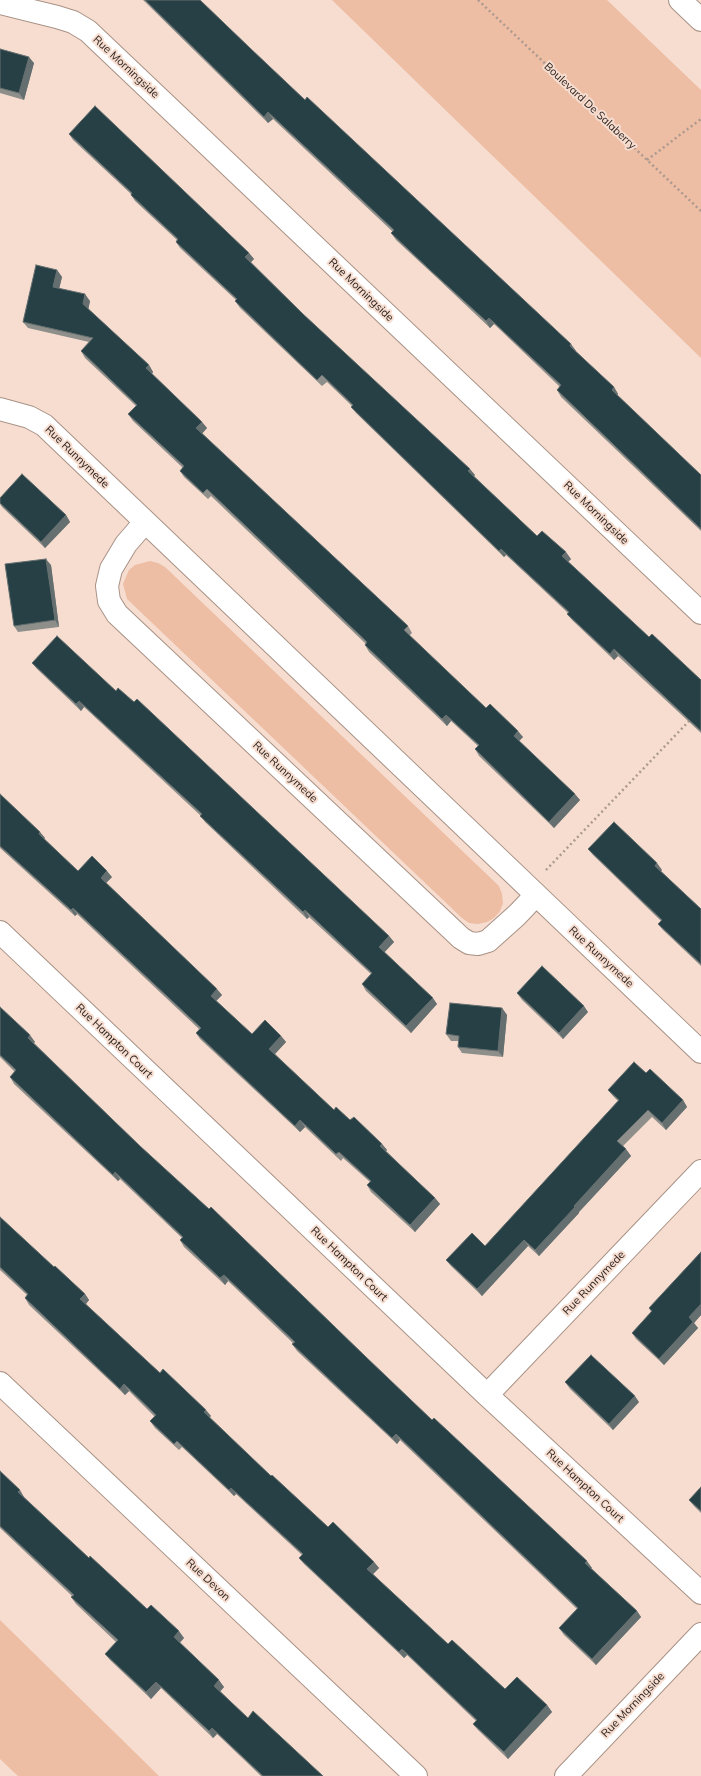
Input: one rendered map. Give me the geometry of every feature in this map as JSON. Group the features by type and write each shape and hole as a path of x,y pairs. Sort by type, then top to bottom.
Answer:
{"street":[{"path":"680,0 701,20"},
{"name":"Rue Morningside","path":"0,3 62,18 73,22 88,31 701,613"},
{"name":"Rue Runnymede","path":"0,409 29,417 44,425 701,1052"},
{"name":"Rue Runnymede","path":"145,522 126,544 111,569 107,586 109,601 117,614 461,938 469,943 478,944 488,941 517,915 536,895"},
{"name":"Rue Hampton Court","path":"0,932 487,1395 701,1593"},
{"name":"Rue Runnymede","path":"487,1395 701,1171"},
{"name":"Rue Devon","path":"0,1383 416,1776"},
{"name":"Rue Morningside","path":"566,1776 701,1634"}],"path":[{"name":"Boulevard De Salaberry","path":"478,0 701,211"},
{"path":"647,160 701,119"},
{"path":"544,872 696,715"}],"shaded area":[{"path":"332,0 607,0 701,90 701,358"},
{"path":"150,561 165,567 499,886 503,903 500,911 494,918 487,922 478,924 469,923 462,918 127,599 123,584 129,570 135,565"},
{"path":"0,1620 159,1776 18,1776 0,1759"}],"building":[{"path":"145,0 200,0 305,100 307,97 571,344 570,346 614,387 612,390 701,475 701,529 557,390 561,385 489,318 486,321 430,270 391,233 394,230 268,112 264,117"},
{"path":"0,49 29,57 19,93 0,88"},
{"path":"95,106 249,253 245,257 303,314 470,469 468,471 537,536 542,531 566,552 562,556 649,637 652,634 701,680 701,731 614,649 610,654 567,614 569,612 501,549 499,551 351,407 353,405 322,375 317,380 235,301 237,299 176,242 178,239 131,195 132,193 69,134"},
{"path":"36,265 57,270 53,287 85,294 83,304 149,365 146,368 202,422 196,428 408,626 404,630 486,708 490,704 518,731 514,736 575,794 549,822 475,749 479,745 446,715 442,719 365,645 367,642 207,489 203,493 180,471 184,466 128,414 137,405 81,351 93,338 23,322"},
{"path":"22,474 66,515 41,542 0,503 0,498"},
{"path":"46,559 55,620 14,626 5,564"},
{"path":"57,636 116,691 118,688 134,702 137,699 389,936 379,947 433,998 406,1026 362,984 372,973 305,910 303,912 200,816 202,814 79,701 76,704 32,663"},
{"path":"0,794 78,871 92,856 107,871 101,878 217,989 211,996 252,1034 265,1020 281,1036 269,1049 334,1110 336,1107 350,1120 354,1117 382,1144 380,1146 435,1198 410,1225 367,1185 371,1181 339,1152 336,1154 300,1120 295,1126 196,1033 201,1028 73,908 71,910 0,846"},
{"path":"614,822 657,863 655,866 701,909 701,964 658,924 662,920 588,849"},
{"path":"542,966 584,1006 559,1033 517,993"},
{"path":"450,1003 502,1008 498,1051 458,1047 459,1036 446,1034"},
{"path":"0,1007 30,1035 28,1038 140,1146 209,1209 211,1207 432,1420 434,1418 587,1561 585,1563 637,1611 592,1659 559,1628 578,1608 396,1434 392,1438 292,1344 295,1342 224,1275 220,1278 180,1240 183,1237 115,1172 113,1175 10,1077 16,1070 0,1055"},
{"path":"634,1062 646,1073 650,1069 683,1100 662,1123 648,1110 617,1141 626,1149 535,1250 524,1240 477,1289 446,1260 472,1233 485,1246 619,1100 608,1090"},
{"path":"0,1217 85,1294 80,1299 160,1373 163,1369 206,1410 204,1412 271,1476 272,1475 328,1527 333,1522 374,1562 367,1569 448,1644 452,1640 505,1689 517,1677 547,1705 504,1752 473,1724 477,1720 402,1649 399,1652 299,1558 303,1554 231,1488 229,1490 177,1441 174,1444 150,1421 156,1415 124,1384 120,1389 25,1298 28,1294 0,1267"},
{"path":"701,1252 701,1304 689,1317 693,1322 659,1359 632,1333 652,1311 649,1308"},
{"path":"591,1355 635,1396 609,1424 565,1382"},
{"path":"0,1471 20,1490 18,1492 89,1558 90,1556 147,1609 151,1605 179,1631 174,1637 219,1680 214,1686 248,1718 253,1711 323,1776 263,1776 212,1728 209,1731 156,1682 146,1692 105,1654 118,1640 71,1597 74,1595 0,1526"},
{"path":"701,1487 701,1511 689,1500"}]}
